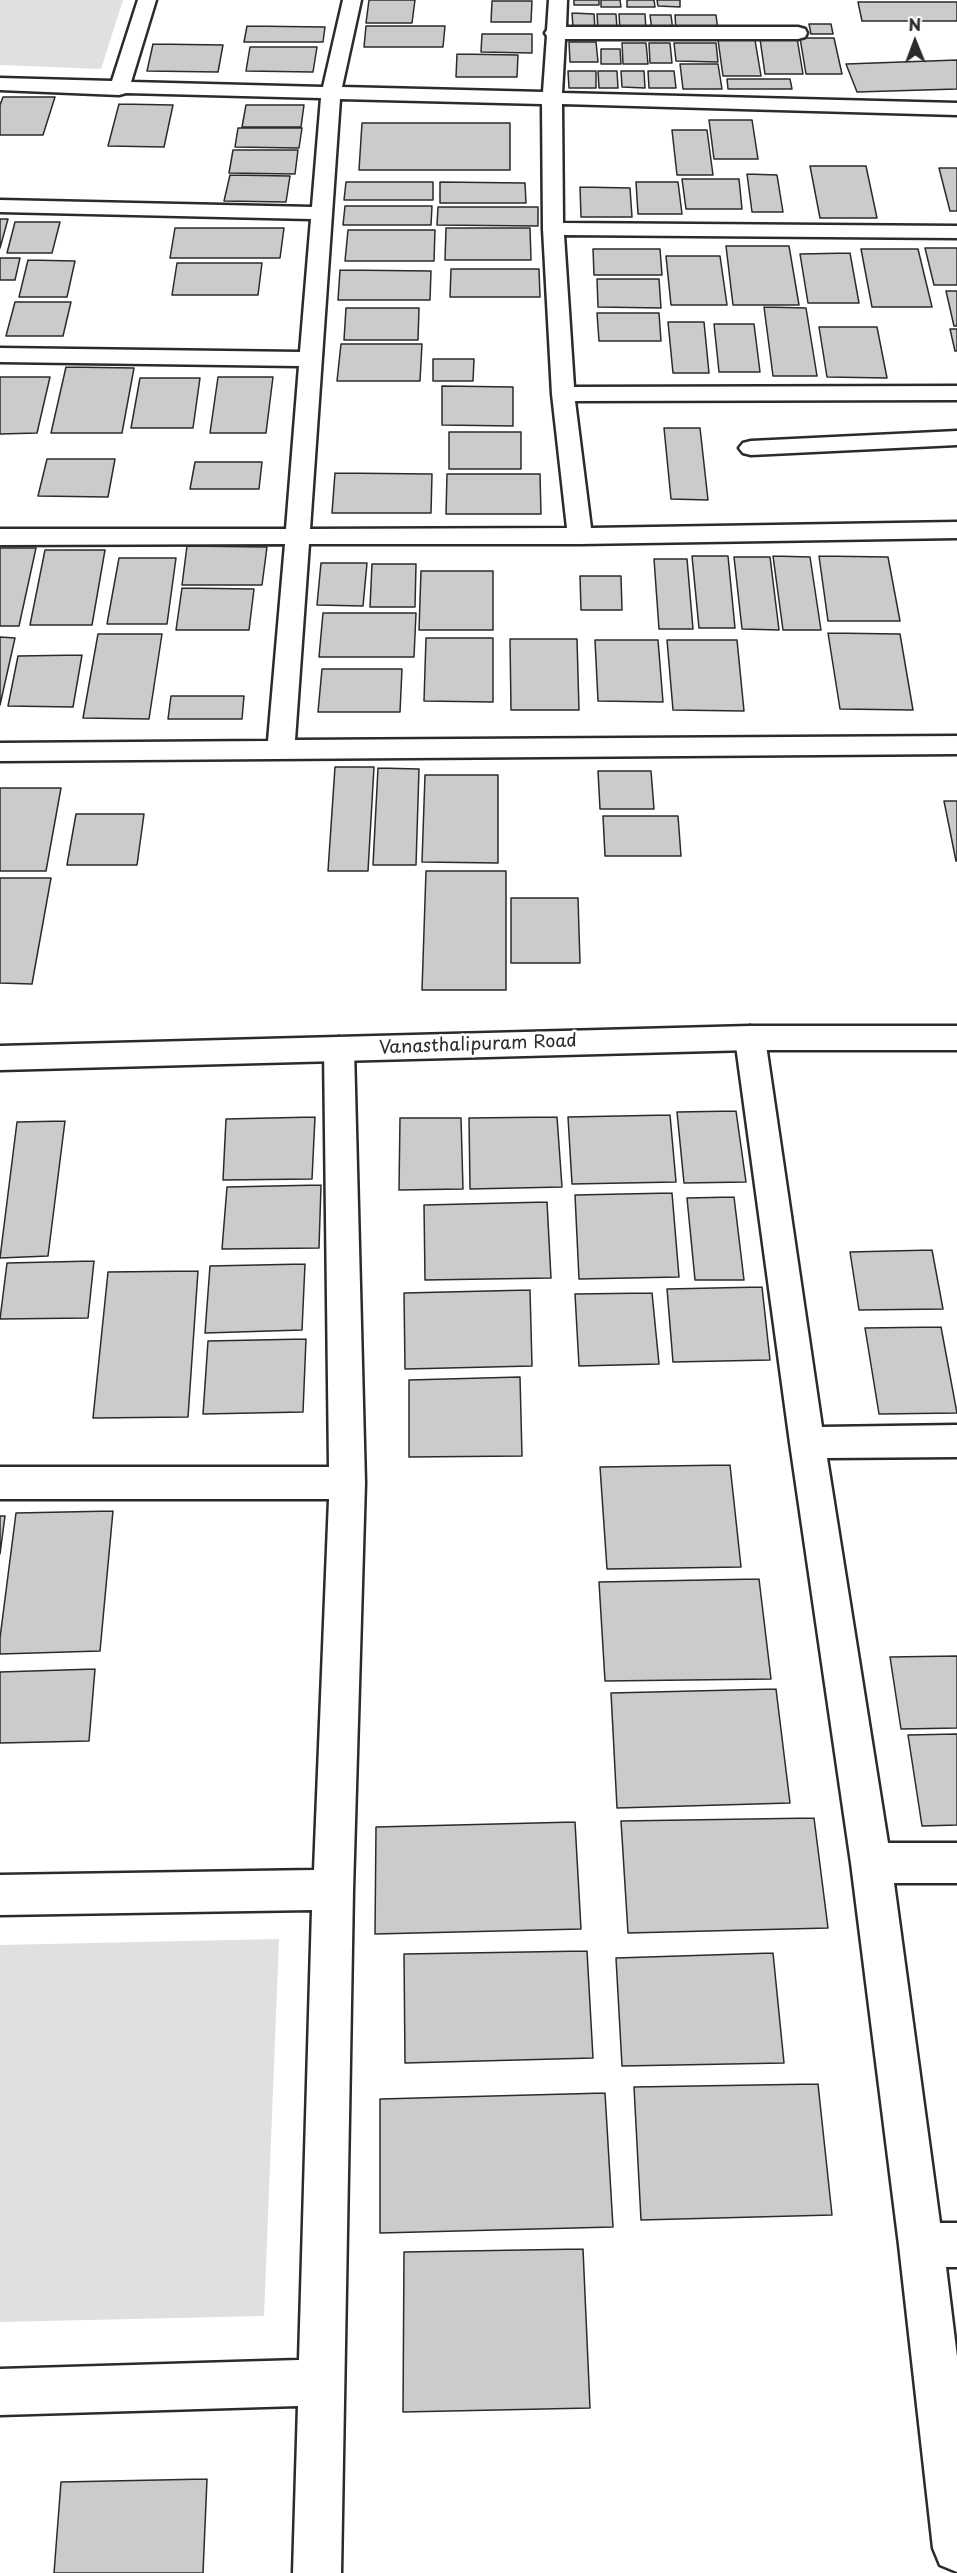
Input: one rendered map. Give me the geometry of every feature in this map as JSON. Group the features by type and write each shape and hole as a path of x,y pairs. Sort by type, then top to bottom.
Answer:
{"street":[{"path":"119,88 147,0"},
{"path":"281,751 331,94 352,0"},
{"path":"558,0 554,33 552,100 553,229 563,394 580,536"},
{"path":"554,33 798,33"},
{"path":"0,84 957,109"},
{"path":"0,206 322,213"},
{"path":"553,229 957,232"},
{"path":"0,354 310,359"},
{"path":"563,394 957,393"},
{"path":"751,448 957,438"},
{"path":"0,537 580,536 957,530"},
{"path":"0,752 957,745"},
{"path":"750,1038 807,1443 871,1863 939,2245 957,2548"},
{"name":"Vanasthalipuram Road","path":"0,1058 750,1038 957,1038"},
{"path":"317,2573 333,1890 347,1483 339,1049"},
{"path":"807,1443 957,1441"},
{"path":"0,1483 347,1483"},
{"path":"871,1863 957,1863"},
{"path":"0,1895 333,1890"},
{"path":"0,2392 321,2382"}],"shaded area":[{"path":"0,0 123,0 101,69 0,65"},
{"path":"279,1939 264,2316 0,2322 0,1945"}],"building":[{"path":"369,0 415,0 412,23 366,23"},
{"path":"574,0 599,0 599,5 574,5"},
{"path":"601,0 620,0 621,7 601,7"},
{"path":"627,0 654,0 655,7 627,7"},
{"path":"657,0 680,0 680,7 658,6"},
{"path":"492,1 532,1 531,22 491,22"},
{"path":"858,2 957,2 957,21 862,21"},
{"path":"572,13 594,14 595,29 573,28"},
{"path":"597,14 616,14 617,29 598,29"},
{"path":"619,14 645,14 646,30 620,30"},
{"path":"650,15 671,15 673,31 652,31"},
{"path":"675,15 716,15 718,31 676,31"},
{"path":"809,24 831,24 833,34 811,34"},
{"path":"247,26 325,27 323,42 244,42"},
{"path":"366,26 445,26 443,47 364,47"},
{"path":"482,34 532,34 532,53 481,52"},
{"path":"797,38 803,74 765,74 760,39"},
{"path":"800,38 834,38 842,74 806,74"},
{"path":"718,40 755,40 761,76 723,76"},
{"path":"569,42 596,42 598,62 570,62"},
{"path":"622,43 646,43 648,64 623,64"},
{"path":"649,43 670,43 672,63 650,63"},
{"path":"674,43 716,43 718,62 676,61"},
{"path":"153,44 223,45 218,72 147,71"},
{"path":"250,47 317,47 313,72 246,71"},
{"path":"601,49 620,49 621,64 601,64"},
{"path":"457,54 518,55 517,77 456,77"},
{"path":"957,60 957,89 857,92 846,64"},
{"path":"680,64 718,64 722,89 683,89"},
{"path":"568,71 596,71 596,88 569,88"},
{"path":"598,71 617,71 618,88 599,88"},
{"path":"621,71 644,71 645,88 622,87"},
{"path":"648,71 674,71 676,88 649,88"},
{"path":"727,79 790,79 792,89 728,89"},
{"path":"3,97 55,97 43,135 0,135 0,105"},
{"path":"119,104 173,105 164,147 108,146"},
{"path":"246,105 304,105 301,127 242,127"},
{"path":"709,120 752,120 758,159 714,159"},
{"path":"362,123 510,123 510,170 359,170"},
{"path":"238,128 302,128 299,148 235,147"},
{"path":"672,130 707,130 713,175 677,175"},
{"path":"233,150 298,150 295,174 229,173"},
{"path":"810,166 866,166 877,218 820,218"},
{"path":"939,168 957,168 957,211 950,211"},
{"path":"747,174 777,175 783,212 752,212"},
{"path":"230,175 290,176 286,202 224,201"},
{"path":"682,179 739,179 742,209 686,209"},
{"path":"346,182 433,182 433,200 344,200"},
{"path":"440,182 525,183 526,203 440,203"},
{"path":"636,182 678,182 682,214 638,214"},
{"path":"580,187 630,188 632,217 581,217"},
{"path":"345,206 432,206 431,225 343,225"},
{"path":"438,207 538,207 538,226 437,225"},
{"path":"0,219 8,219 0,248"},
{"path":"15,222 60,222 52,253 7,253"},
{"path":"175,228 284,228 280,258 170,258"},
{"path":"446,228 530,228 531,260 445,260"},
{"path":"348,230 435,230 434,261 345,261"},
{"path":"726,246 789,246 799,305 733,305"},
{"path":"925,248 957,248 957,285 934,285"},
{"path":"593,249 660,249 662,275 594,275"},
{"path":"861,249 918,249 932,307 872,307"},
{"path":"850,253 859,303 808,303 800,254"},
{"path":"666,256 720,256 727,305 671,305"},
{"path":"0,258 20,258 15,280 0,280"},
{"path":"28,260 75,261 67,297 19,297"},
{"path":"177,263 262,263 258,295 172,295"},
{"path":"451,269 539,269 540,297 450,297"},
{"path":"340,270 431,271 430,300 338,300"},
{"path":"597,279 659,279 661,308 598,307"},
{"path":"946,291 957,291 957,326 954,326"},
{"path":"15,302 71,302 63,336 6,336"},
{"path":"764,307 806,308 817,376 773,376"},
{"path":"346,308 419,308 418,340 344,340"},
{"path":"597,313 659,313 661,341 599,341"},
{"path":"668,322 704,322 709,373 673,373"},
{"path":"714,324 754,324 760,372 719,372"},
{"path":"819,327 877,327 887,378 827,377"},
{"path":"950,329 957,329 957,351 955,351"},
{"path":"341,344 422,344 420,381 337,381"},
{"path":"433,359 474,359 473,381 433,381"},
{"path":"66,367 134,368 122,433 51,433"},
{"path":"0,377 50,377 37,433 0,434"},
{"path":"218,377 273,377 266,433 210,433"},
{"path":"140,378 200,378 193,428 131,428"},
{"path":"442,386 513,387 513,426 442,425"},
{"path":"664,428 700,428 708,500 671,499"},
{"path":"449,432 521,432 521,469 449,469"},
{"path":"47,459 115,459 108,497 38,496"},
{"path":"195,462 262,462 259,489 190,489"},
{"path":"335,473 432,474 431,513 332,513"},
{"path":"447,474 540,474 541,514 446,514"},
{"path":"187,546 267,547 262,585 182,585"},
{"path":"0,548 36,548 19,626 0,626"},
{"path":"45,550 105,550 92,625 30,625"},
{"path":"692,556 728,556 735,628 699,628"},
{"path":"773,556 810,557 821,630 783,630"},
{"path":"819,556 888,557 900,621 828,621"},
{"path":"734,557 770,557 779,630 742,629"},
{"path":"119,558 176,558 167,624 107,624"},
{"path":"654,559 687,559 693,629 659,629"},
{"path":"321,563 367,563 363,606 317,605"},
{"path":"372,564 416,564 415,607 370,607"},
{"path":"421,571 493,571 493,630 419,630"},
{"path":"580,576 621,576 622,610 581,610"},
{"path":"182,588 254,589 249,630 176,630"},
{"path":"323,613 416,613 414,657 319,657"},
{"path":"828,633 900,634 913,710 840,709"},
{"path":"98,634 162,634 149,719 83,718"},
{"path":"0,637 15,638 0,705"},
{"path":"426,638 493,638 493,702 424,701"},
{"path":"510,639 577,639 579,710 511,710"},
{"path":"595,640 658,640 663,702 598,701"},
{"path":"667,640 737,640 744,711 673,710"},
{"path":"82,655 73,707 8,706 18,656"},
{"path":"322,669 402,669 400,712 318,712"},
{"path":"171,696 244,696 242,719 168,719"},
{"path":"335,767 374,767 368,871 328,871"},
{"path":"378,768 419,769 416,865 373,865"},
{"path":"598,771 651,771 654,809 600,809"},
{"path":"425,775 498,775 498,863 422,862"},
{"path":"0,788 61,788 46,871 0,871"},
{"path":"944,801 957,801 957,861 956,861"},
{"path":"76,814 144,814 137,865 67,865"},
{"path":"603,816 678,816 681,856 605,856"},
{"path":"426,871 506,871 506,990 422,990"},
{"path":"0,878 51,878 32,984 0,983"},
{"path":"511,898 578,898 580,963 511,963"},
{"path":"736,1111 746,1182 684,1183 677,1112"},
{"path":"670,1115 676,1182 572,1184 568,1117"},
{"path":"315,1117 312,1179 223,1180 226,1119"},
{"path":"557,1117 562,1187 470,1189 469,1118"},
{"path":"400,1118 461,1118 463,1189 399,1190"},
{"path":"65,1121 48,1256 0,1258 17,1122"},
{"path":"321,1185 319,1248 222,1249 227,1187"},
{"path":"672,1193 679,1277 579,1279 575,1195"},
{"path":"734,1197 744,1280 695,1280 687,1198"},
{"path":"547,1202 551,1278 425,1280 424,1205"},
{"path":"932,1250 943,1309 859,1310 850,1252"},
{"path":"94,1261 88,1318 0,1319 7,1263"},
{"path":"305,1264 302,1330 205,1333 210,1266"},
{"path":"198,1271 188,1417 93,1418 108,1272"},
{"path":"762,1287 770,1360 673,1362 667,1289"},
{"path":"530,1290 532,1366 405,1369 404,1293"},
{"path":"652,1293 659,1364 579,1366 575,1294"},
{"path":"941,1327 957,1413 879,1414 865,1328"},
{"path":"306,1339 303,1412 203,1414 208,1341"},
{"path":"520,1377 522,1456 409,1457 409,1380"},
{"path":"730,1465 741,1567 607,1569 600,1467"},
{"path":"113,1511 100,1651 0,1654 0,1638 16,1513"},
{"path":"0,1516 5,1516 0,1554"},
{"path":"759,1579 771,1679 605,1681 599,1582"},
{"path":"957,1656 957,1728 901,1729 890,1657"},
{"path":"95,1669 89,1741 0,1743 0,1672"},
{"path":"776,1689 790,1803 617,1808 611,1693"},
{"path":"957,1734 957,1825 922,1826 908,1735"},
{"path":"814,1818 828,1928 628,1933 621,1821"},
{"path":"575,1822 581,1929 375,1934 376,1827"},
{"path":"587,1951 593,2058 405,2063 404,1954"},
{"path":"773,1953 784,2063 622,2066 616,1958"},
{"path":"818,2084 832,2215 641,2220 634,2087"},
{"path":"605,2093 613,2227 380,2233 380,2099"},
{"path":"583,2249 590,2408 403,2412 404,2252"},
{"path":"207,2479 203,2573 54,2573 61,2482"}]}
